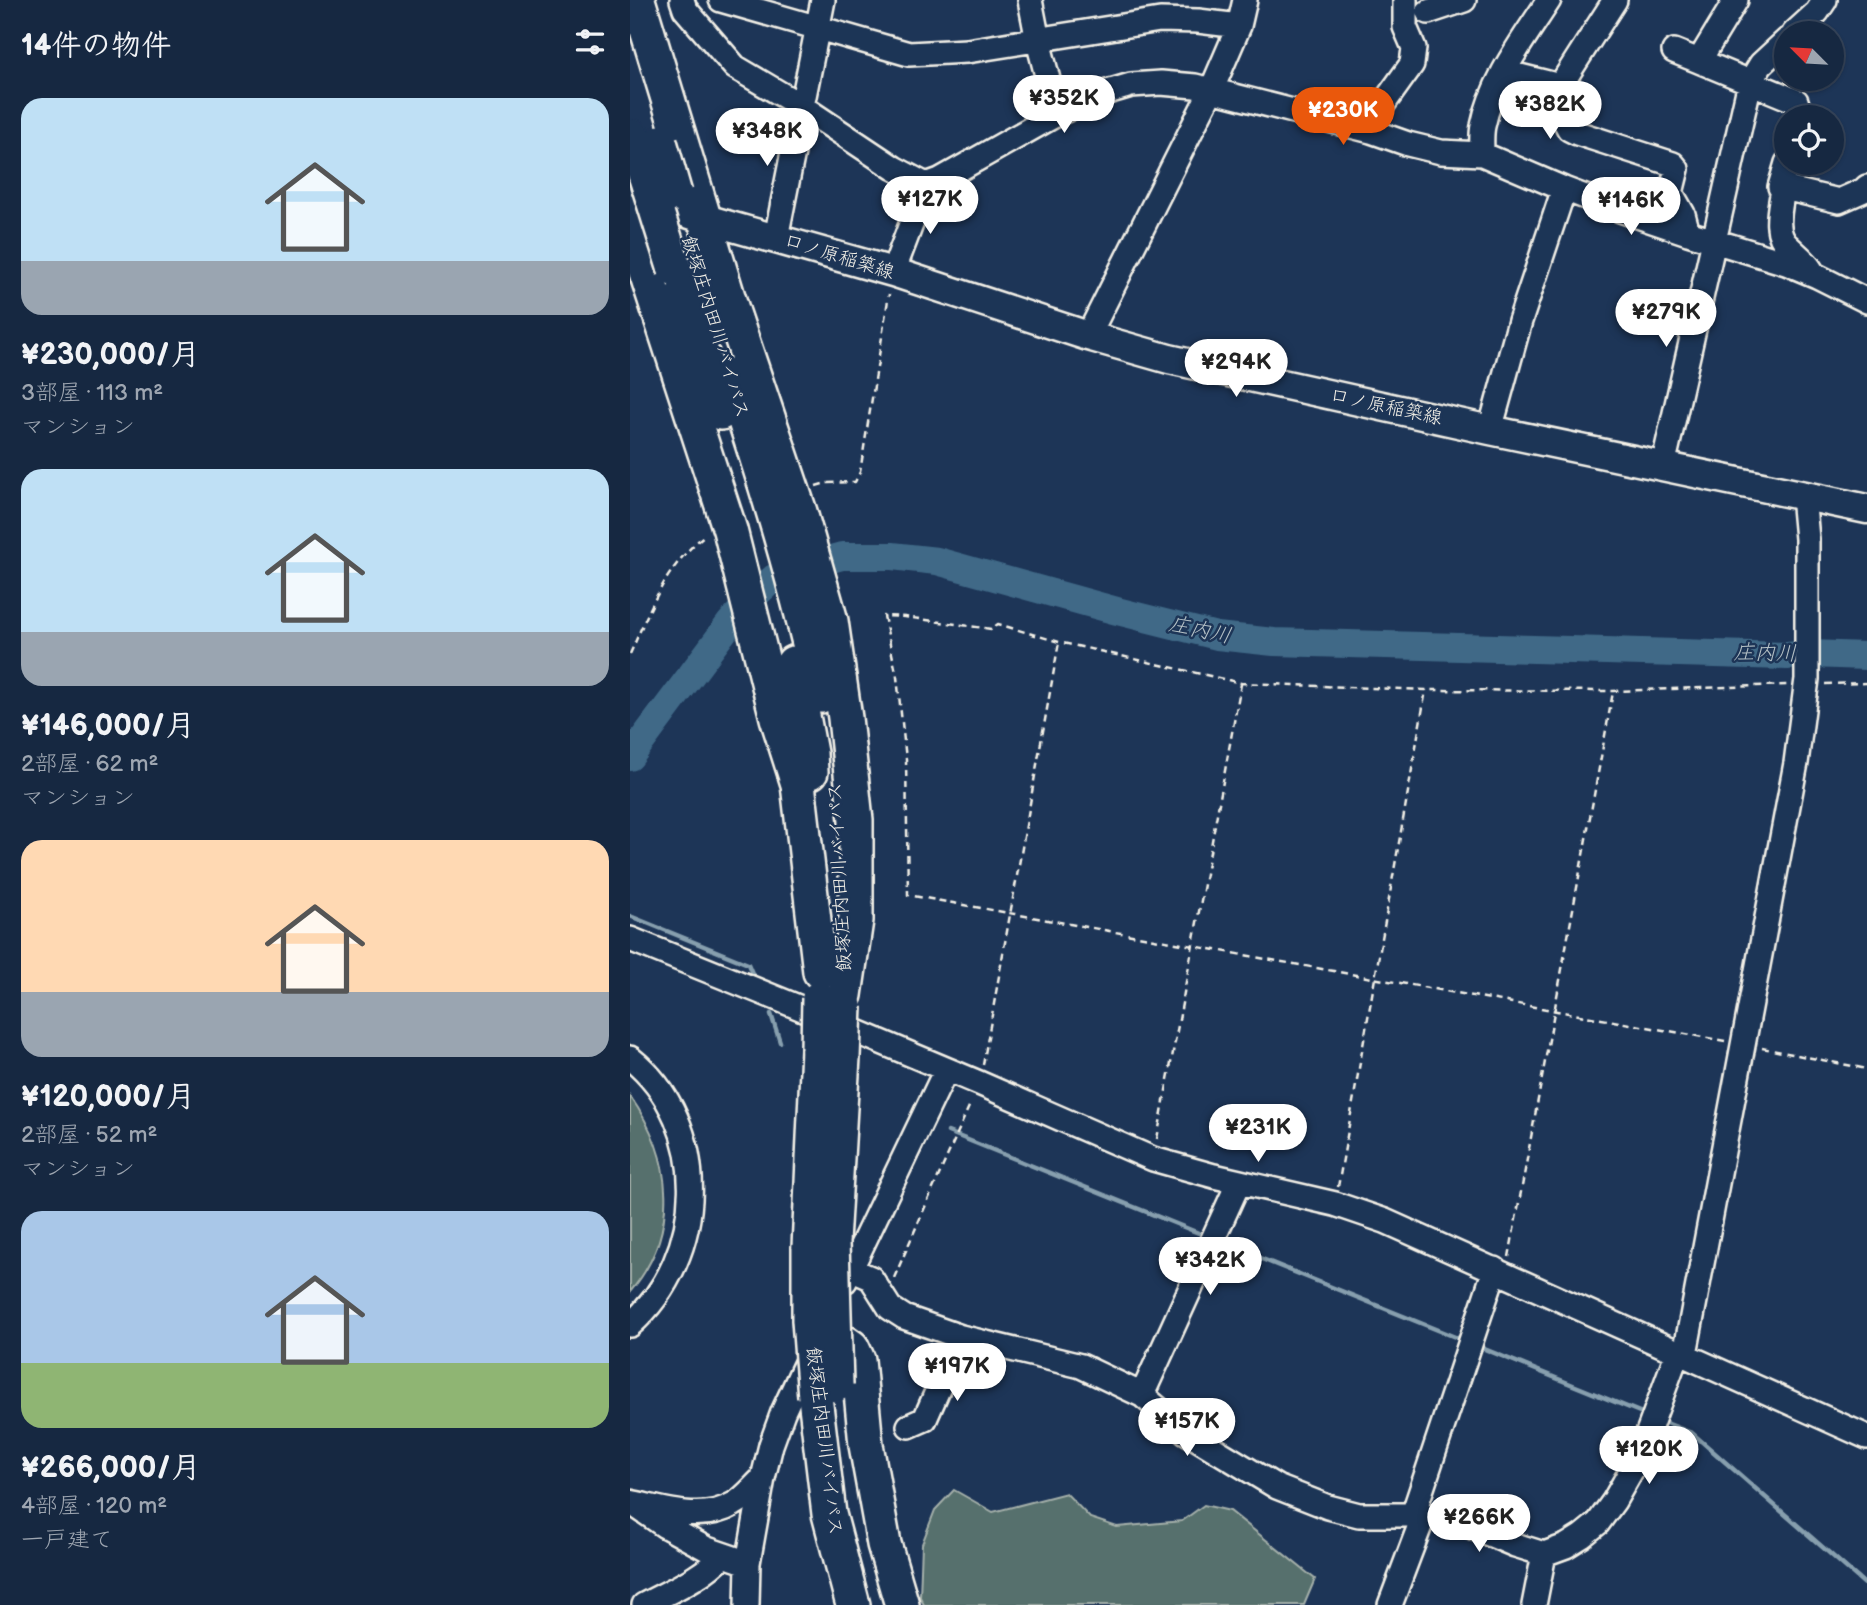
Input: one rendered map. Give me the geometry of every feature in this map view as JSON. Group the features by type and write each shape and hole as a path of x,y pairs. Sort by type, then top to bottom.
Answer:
{"highway":[{"path":"638,0 733,313 762,517 797,634"},
{"name":"飯塚庄内田川バイパス","path":"630,48 641,135 762,517"},
{"path":"630,223 762,517 797,634 777,718 798,784 832,993"},
{"name":"飯塚庄内田川バイパス","path":"797,634 828,729 840,809 832,993 831,1253 809,1320 878,1605"},
{"path":"823,1327 852,1347 858,1360 866,1445 884,1544 902,1605"},
{"name":"飯塚庄内田川バイパス","path":"825,1391 829,1514 853,1605"}],"main road":[{"name":"口ノ原稲築線","path":"630,194 705,219 893,272 1088,336 1169,359 1867,509"}],"street":[{"path":"682,0 685,9 735,67 801,106 894,168 926,185 940,180 1056,114 1104,93 1131,85 1161,83 1195,86 1371,131 1441,152 1482,153 1564,189 1688,233 1786,263 1867,301"},
{"path":"721,0 909,54 967,51 1160,20 1198,20 1239,26"},
{"path":"776,238 823,0"},
{"path":"1030,0 1056,114"},
{"path":"1088,336 1211,91 1239,26 1245,0"},
{"path":"1371,131 1379,110 1412,64 1414,48 1405,27 1405,0"},
{"path":"1428,12 1464,0"},
{"path":"1482,153 1483,128 1490,100 1504,72 1549,0"},
{"path":"1615,0 1559,86 1562,116 1569,129 1577,133 1672,164 1676,169 1671,193 1683,214 1688,233"},
{"path":"1699,61 1736,0"},
{"path":"1807,21 1826,1"},
{"path":"1674,51 1796,101 1797,105"},
{"path":"1663,466 1750,82 1761,64 1774,52"},
{"path":"1504,72 1559,86"},
{"path":"1784,175 1780,187 1783,188 1779,234 1784,243 1807,263 1814,275"},
{"path":"893,272 926,185"},
{"path":"1783,188 1839,201 1866,189"},
{"path":"1490,430 1520,321 1564,189"},
{"path":"831,1253 871,1278 890,1308 904,1317 961,1337 1081,1366 1142,1395 1186,1432 1277,1487 1328,1507 1359,1515 1419,1515 1458,1521 1544,1554 1583,1536 1598,1523 1614,1501 1639,1457 1681,1353 1796,763 1807,682 1807,539 1803,496"},
{"path":"630,939 979,1083 1153,1159 1335,1204 1385,1220 1867,1437"},
{"path":"630,1058 650,1078 667,1102 683,1135 691,1173 691,1205 673,1268 658,1293 630,1325"},
{"path":"747,1605 748,1563 763,1478 783,1412 823,1327 831,1253 946,1070"},
{"path":"1142,1395 1238,1182"},
{"path":"1390,1605 1500,1272"},
{"path":"909,1426 925,1419 961,1337"},
{"path":"630,1502 681,1512 718,1512 736,1503 763,1478"},
{"path":"630,1502 665,1526 707,1549 748,1563"},
{"path":"1534,1605 1544,1554"},
{"path":"644,1605 696,1577 723,1555"}],"path":[{"path":"630,654 652,604 685,554 826,483 856,482 860,472 893,272"},
{"path":"1867,683 1807,682 1614,691 1426,690 1241,683 1059,642 998,624 991,629 884,615 897,677 906,759 908,895 1555,1010 1867,1069"},
{"path":"894,1277 979,1083 1059,642"},
{"path":"1153,1159 1241,683"},
{"path":"1335,1204 1426,690"},
{"path":"1500,1272 1555,1010 1614,691"}],"green space":[{"path":"630,1096 655,1144 665,1194 664,1220 658,1245 630,1292"},
{"path":"954,1490 993,1512 1066,1493 1090,1518 1117,1527 1182,1521 1204,1505 1230,1511 1315,1579 1304,1605 924,1605 920,1597 922,1544 935,1510"}],"waterway":[{"name":"庄内川","path":"630,757 730,623 756,594 774,578 791,570 842,556 892,556 937,561 1217,636 1274,642 1867,656"},
{"path":"630,916 748,964 754,978"},
{"path":"771,1014 780,1042"},
{"path":"948,1132 1206,1236"},
{"path":"1220,1242 1465,1341"},
{"path":"1477,1346 1647,1415"},
{"path":"1661,1421 1692,1433 1867,1586"}]}
